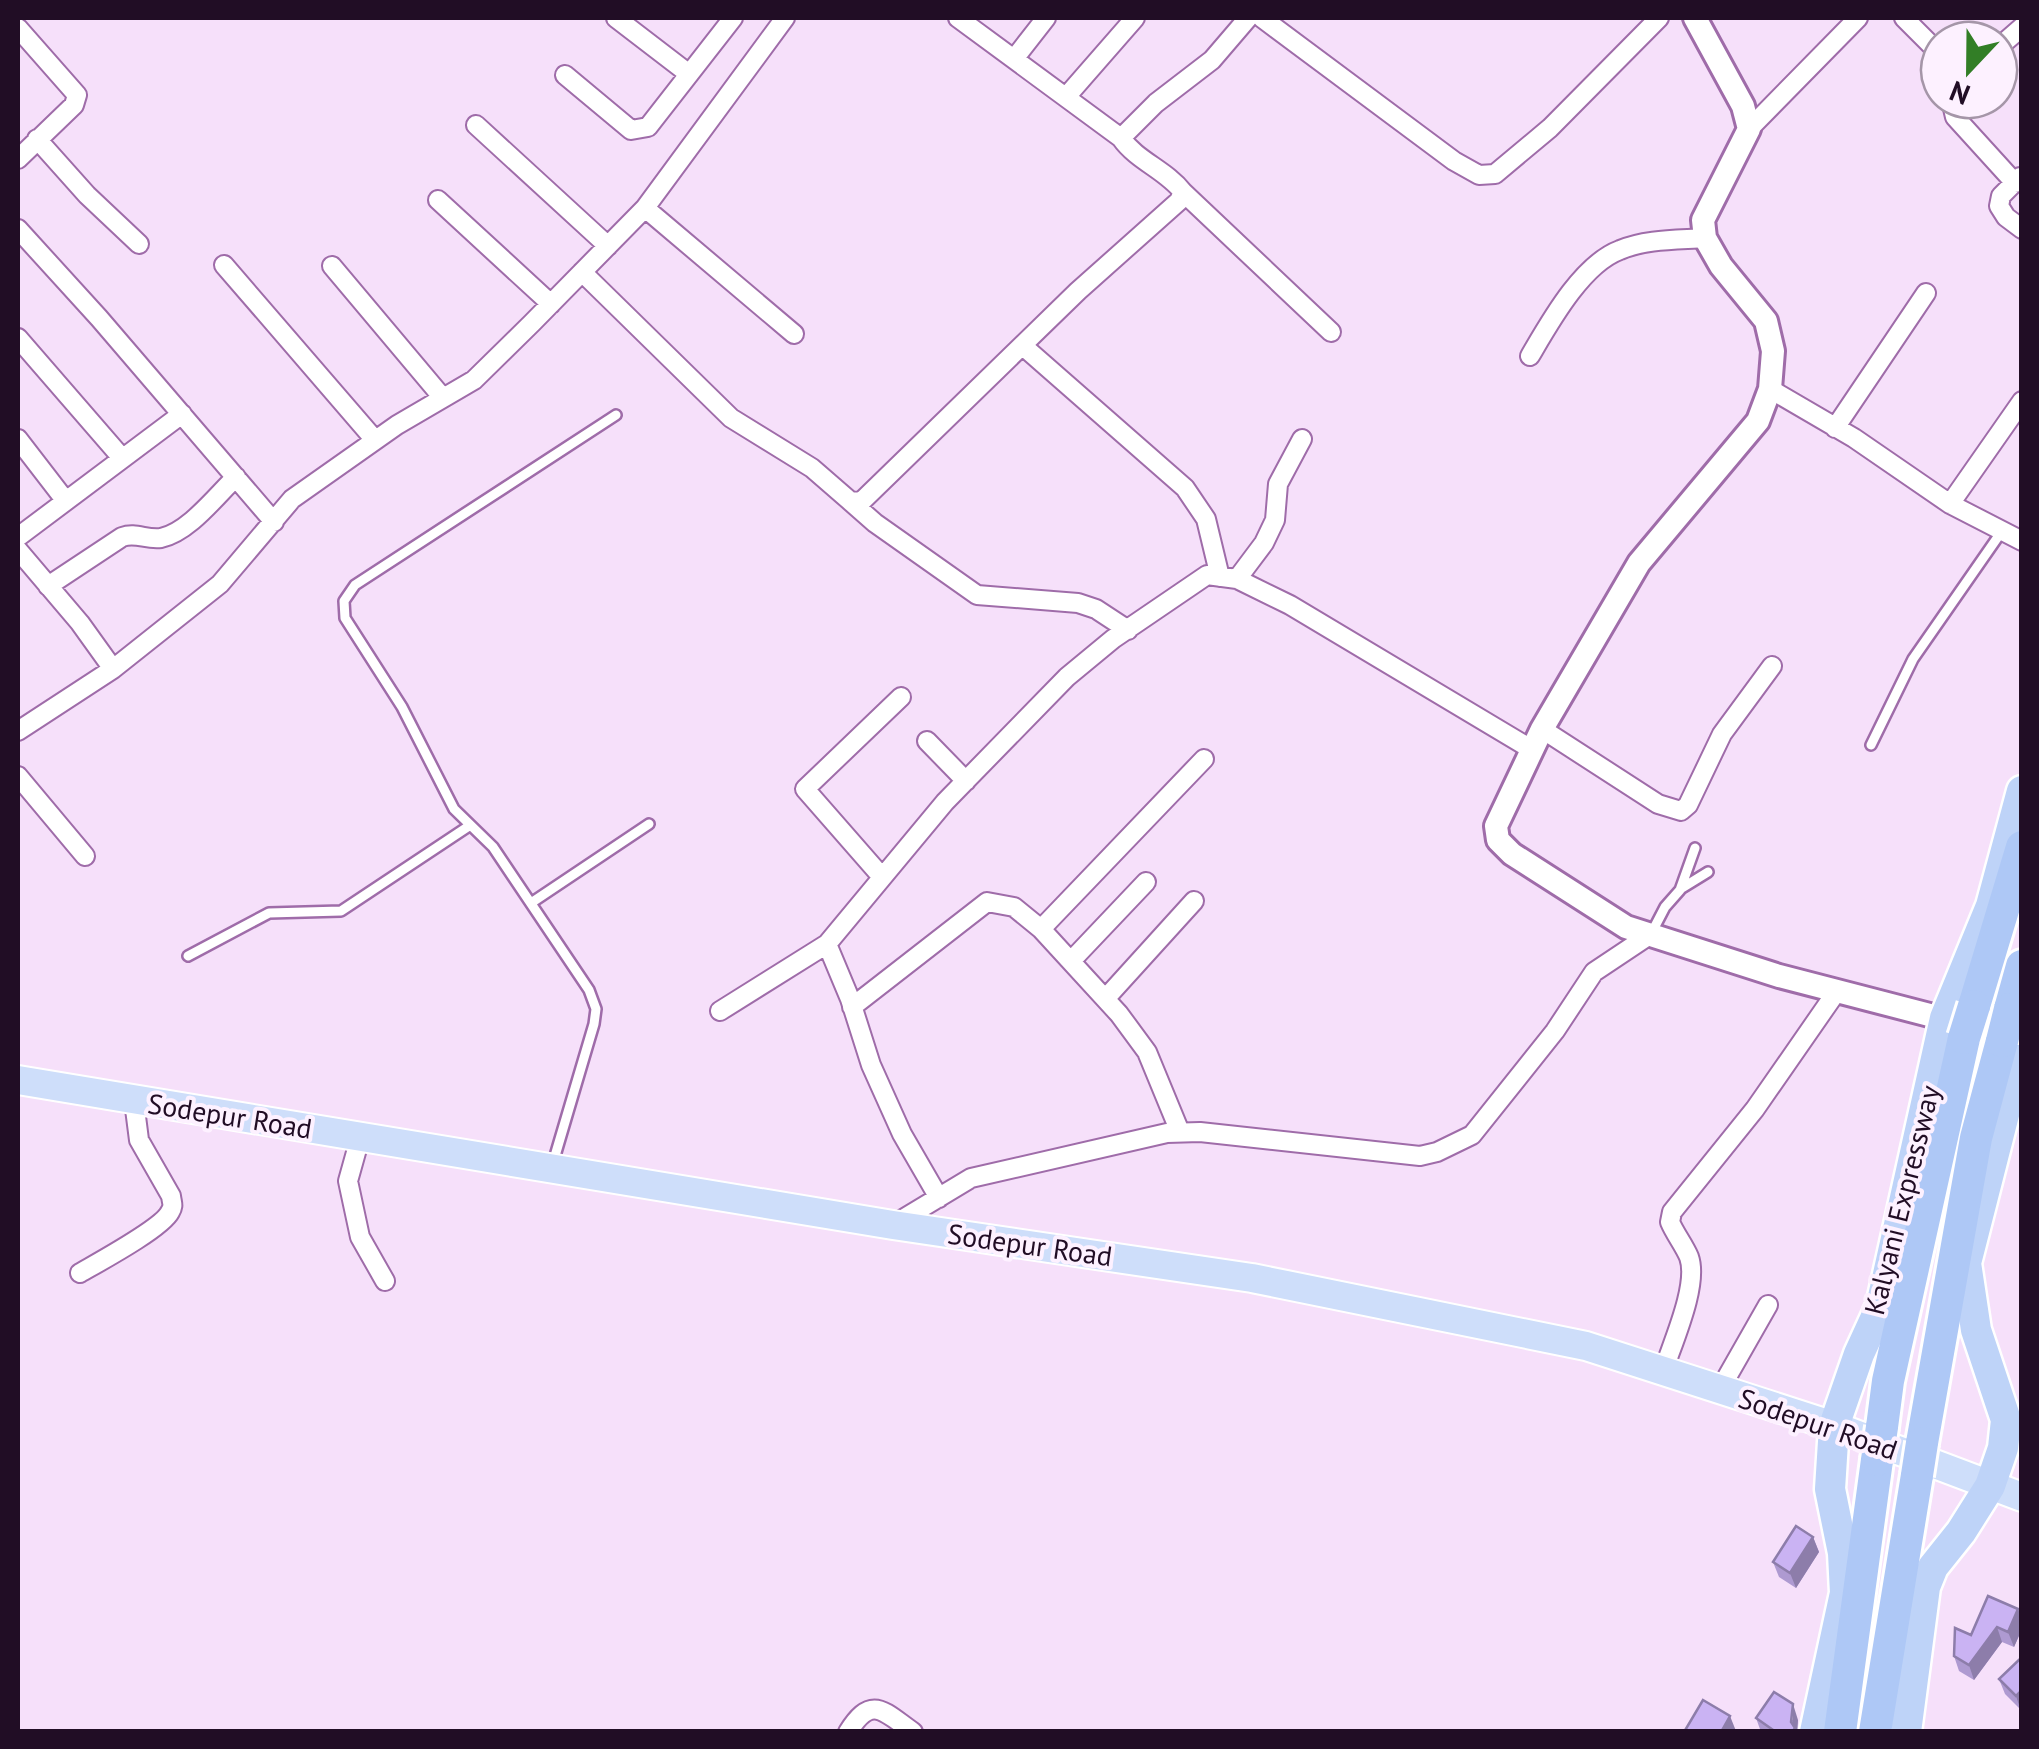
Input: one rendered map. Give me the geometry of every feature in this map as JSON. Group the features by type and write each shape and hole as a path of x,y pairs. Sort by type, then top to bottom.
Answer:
{"highway":[{"name":"Kalyani Expressway","path":"1814,1732 1845,1593 1843,1553 1830,1489 1834,1426 1881,1306 2022,791"},
{"path":"1840,1732 1888,1381 1961,1021 2022,846"},
{"path":"1913,1726 1925,1586 1933,1567 1990,1486 2003,1448 2006,1420 1976,1330 1966,1263 2014,1030 2022,966"},
{"path":"1875,1732 1976,1138 2014,1030"}],"main road":[{"name":"Sodepur Road","path":"18,1080 893,1225 1252,1278 1586,1346 1834,1426 2022,1496"}],"street":[{"path":"616,18 689,74"},
{"path":"564,74 631,130 641,130 648,127 733,18"},
{"path":"18,731 113,669 220,584 292,499 376,440 474,380 645,208 786,18"},
{"path":"958,18 1173,179 1331,332"},
{"path":"1014,59 1046,18"},
{"path":"1066,97 1135,18"},
{"path":"1122,138 1156,103 1212,60 1248,18"},
{"path":"1262,18 1454,161 1485,176 1495,174 1550,128 1659,18"},
{"path":"1695,18 1744,106 1749,129"},
{"path":"1858,18 1749,129 1704,220 1705,238 1721,266 1766,320 1773,350 1770,389 1758,421 1639,563 1536,739 1496,826 1498,840 1512,854 1626,927 1838,991 2014,1030"},
{"path":"18,28 78,94 74,105 18,159"},
{"path":"1958,120 2018,179 1998,206 2022,229"},
{"path":"476,125 608,246"},
{"path":"36,139 139,244"},
{"path":"850,501 862,502 884,482 1078,291 1180,201 1183,192"},
{"path":"438,200 552,304"},
{"path":"645,208 794,334"},
{"path":"18,229 274,522"},
{"path":"1530,356 1555,314 1603,258 1642,244 1705,238"},
{"path":"224,265 376,440"},
{"path":"332,266 444,398"},
{"path":"582,272 732,418 812,468 888,533 977,595 1078,603 1096,609 1128,630"},
{"path":"1836,428 1926,293"},
{"path":"18,338 122,458"},
{"path":"1023,346 1186,488 1206,519 1228,578"},
{"path":"1770,389 1950,504 2022,541"},
{"path":"1950,504 2022,402"},
{"path":"18,537 182,414"},
{"path":"18,439 64,500"},
{"path":"1228,578 1270,532 1278,506 1278,484 1302,439"},
{"path":"48,586 122,537 133,533 166,536 188,522 236,477"},
{"path":"18,550 113,669"},
{"path":"720,1011 827,944 966,782 1067,678 1207,575 1228,578 1290,604 1658,804 1682,811 1722,734 1772,666"},
{"path":"882,876 805,790 900,697"},
{"path":"927,741 966,782"},
{"path":"1042,929 1204,759"},
{"path":"18,776 85,856"},
{"path":"1071,961 1146,882"},
{"path":"1106,998 1194,901"},
{"path":"852,1008 987,902 1014,907 1042,929 1106,998 1147,1052 1180,1132"},
{"path":"893,1225 971,1178 1180,1132 1420,1156 1451,1146 1472,1136 1555,1031 1594,972 1651,934"},
{"path":"827,944 870,1064 902,1134 938,1198"},
{"path":"1663,1372 1688,1296 1691,1270 1689,1257 1670,1222 1672,1212 1755,1110 1838,991"},
{"path":"80,1273 156,1226 168,1216 172,1206 171,1196 139,1140 134,1101"},
{"path":"360,1138 348,1181 360,1237 385,1281"},
{"path":"1719,1391 1768,1304"},
{"path":"848,1732 860,1713 872,1708 914,1732"}],"lane":[{"path":"552,1169 596,1009 589,990 494,847 454,809 402,708 345,618 344,601 356,585 616,415"},
{"path":"1871,745 1913,659 2002,531"},
{"path":"531,903 649,824"},
{"path":"188,956 270,913 341,911 469,826"},
{"path":"1680,890 1696,848"},
{"path":"1651,934 1665,907 1680,890 1708,872"}],"building":[{"path":"1796,1526 1813,1537 1790,1573 1773,1562"},
{"path":"1988,1596 2018,1609 2008,1632 1997,1627 1969,1665 1954,1656 1955,1628 1971,1635"},
{"path":"2022,1657 2022,1690 2016,1696 1999,1679"},
{"path":"1774,1692 1793,1704 1792,1732 1776,1732 1756,1718"},
{"path":"1703,1700 1730,1716 1721,1732 1684,1732"}]}
